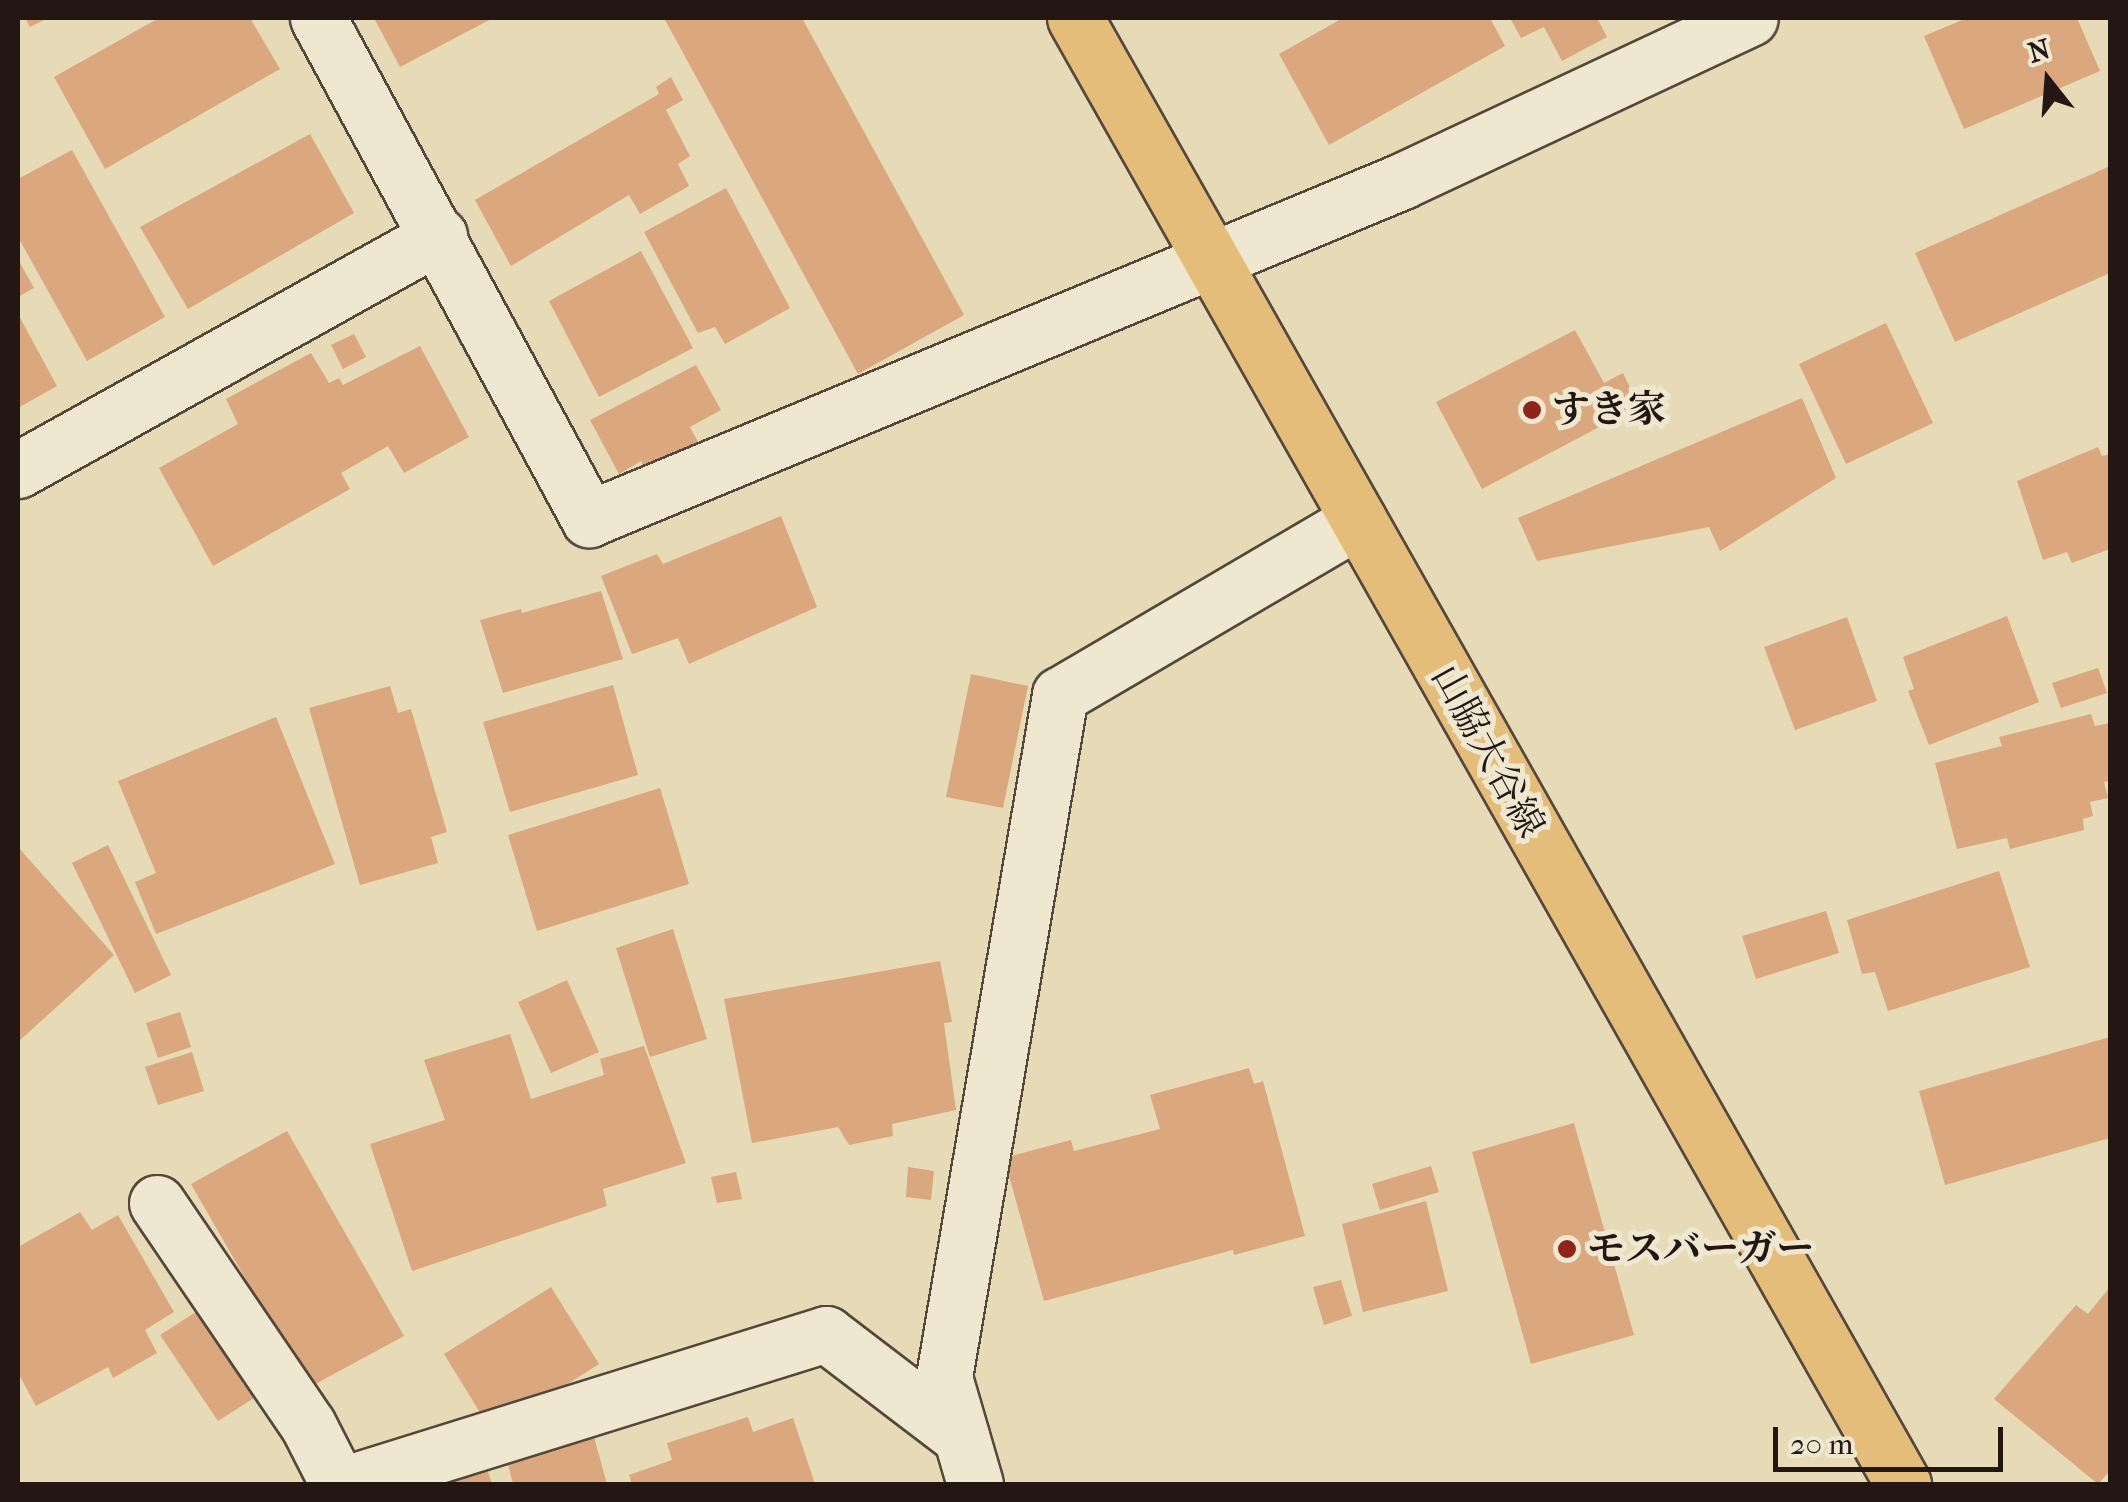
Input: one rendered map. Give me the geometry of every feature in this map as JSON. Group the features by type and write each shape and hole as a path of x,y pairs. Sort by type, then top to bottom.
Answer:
{"main road":[{"name":"山脇大谷線","path":"1075,18 1903,1484"}],"street":[{"path":"318,18 439,236 588,519 1402,181 1750,18"},
{"path":"18,470 439,236"},
{"path":"968,1461 944,1377 1060,695 1358,520"},
{"path":"157,1203 308,1425 342,1484 826,1334 968,1461"}],"building":[{"path":"25,18 48,18 30,27"},
{"path":"159,18 250,18 280,69 105,169 54,77"},
{"path":"374,18 493,18 400,67"},
{"path":"664,18 802,18 964,315 858,374"},
{"path":"1343,18 1490,18 1505,46 1329,145 1279,54"},
{"path":"1510,18 1597,18 1607,37 1562,61 1544,27 1521,38"},
{"path":"1967,18 2077,18 2100,71 1964,129 1924,36"},
{"path":"671,77 683,100 666,110 690,156 678,164 689,186 640,214 629,195 511,266 475,200 659,94 656,87"},
{"path":"310,134 354,213 188,309 140,227"},
{"path":"72,150 165,317 87,361 18,237 18,179"},
{"path":"2110,166 2110,273 1955,342 1915,253"},
{"path":"726,188 790,308 725,344 715,327 698,333 644,232"},
{"path":"641,251 693,348 599,397 549,301"},
{"path":"18,259 34,288 18,297"},
{"path":"18,314 57,386 18,408"},
{"path":"1886,323 1933,423 1846,464 1799,364"},
{"path":"1575,330 1604,383 1623,373 1639,406 1482,489 1436,402"},
{"path":"354,334 366,357 343,369 331,345"},
{"path":"420,346 469,437 404,473 388,446 341,473 350,489 213,566 159,468 238,424 226,399 311,353 329,383 339,378 343,385"},
{"path":"696,365 721,410 690,427 699,444 646,472 641,461 619,474 590,420"},
{"path":"1802,398 1836,478 1720,551 1709,527 1537,561 1518,518"},
{"path":"2098,447 2102,456 2110,454 2110,549 2072,563 2067,552 2043,560 2017,481"},
{"path":"781,516 817,607 689,664 678,638 632,654 601,576 657,554 663,564"},
{"path":"601,591 623,659 503,693 480,620"},
{"path":"2007,616 2039,702 1929,745 1908,691 1914,689 1903,657"},
{"path":"1847,617 1877,701 1795,730 1764,647"},
{"path":"2098,668 2107,693 2061,708 2052,683"},
{"path":"971,674 1028,686 1003,808 946,797"},
{"path":"613,685 638,775 510,812 483,722"},
{"path":"390,686 398,713 411,709 447,832 431,837 438,863 360,885 309,708"},
{"path":"2091,714 2095,726 2110,723 2110,781 2104,782 2108,798 2090,802 2093,816 2083,819 2084,830 2010,849 2007,838 1957,849 1935,763 2002,746 1999,737"},
{"path":"276,717 335,864 156,934 135,882 156,873 118,781"},
{"path":"660,788 689,884 537,931 508,835"},
{"path":"108,845 171,975 135,993 72,863"},
{"path":"18,847 114,955 18,1042"},
{"path":"1999,871 2030,967 1888,1011 1875,972 1862,974 1847,920"},
{"path":"1826,911 1839,953 1756,979 1742,936"},
{"path":"673,929 707,1039 650,1057 616,948"},
{"path":"940,961 952,1022 944,1023 956,1110 892,1124 893,1136 849,1145 838,1127 752,1143 724,999"},
{"path":"567,980 599,1052 551,1073 518,1002"},
{"path":"180,1012 191,1047 158,1058 146,1023"},
{"path":"510,1034 531,1099 604,1075 600,1059 644,1046 686,1163 603,1189 607,1206 412,1271 370,1144 445,1120 424,1060"},
{"path":"2110,1037 2110,1138 1945,1185 1919,1091"},
{"path":"192,1052 204,1091 158,1105 145,1067"},
{"path":"1249,1068 1254,1084 1263,1081 1305,1236 1234,1255 1233,1250 1044,1301 1004,1158 1071,1140 1074,1151 1160,1129 1150,1095"},
{"path":"1574,1123 1634,1335 1531,1364 1472,1152"},
{"path":"287,1131 404,1336 308,1388 191,1184"},
{"path":"1431,1166 1439,1192 1380,1210 1372,1184"},
{"path":"908,1167 934,1171 931,1200 906,1197"},
{"path":"736,1172 742,1199 717,1203 711,1177"},
{"path":"1426,1201 1448,1291 1363,1312 1342,1224"},
{"path":"80,1212 92,1230 118,1215 174,1312 145,1330 157,1353 113,1378 108,1367 36,1406 18,1373 18,1247"},
{"path":"1341,1280 1352,1316 1324,1325 1313,1287"},
{"path":"551,1287 599,1364 492,1432 444,1354"},
{"path":"2110,1287 2110,1471 2098,1484 1994,1399 2076,1305 2088,1314"},
{"path":"199,1310 257,1396 218,1421 160,1335"},
{"path":"748,1417 753,1432 793,1418 815,1484 632,1484 629,1475 672,1460 667,1443"},
{"path":"589,1419 607,1484 513,1484 508,1464 539,1455 533,1435"},
{"path":"487,1469 492,1484 435,1484 435,1483"}],"place":[{"name":"すき家","path":"1532,410"},
{"name":"モスバーガー","path":"1567,1249"}]}
